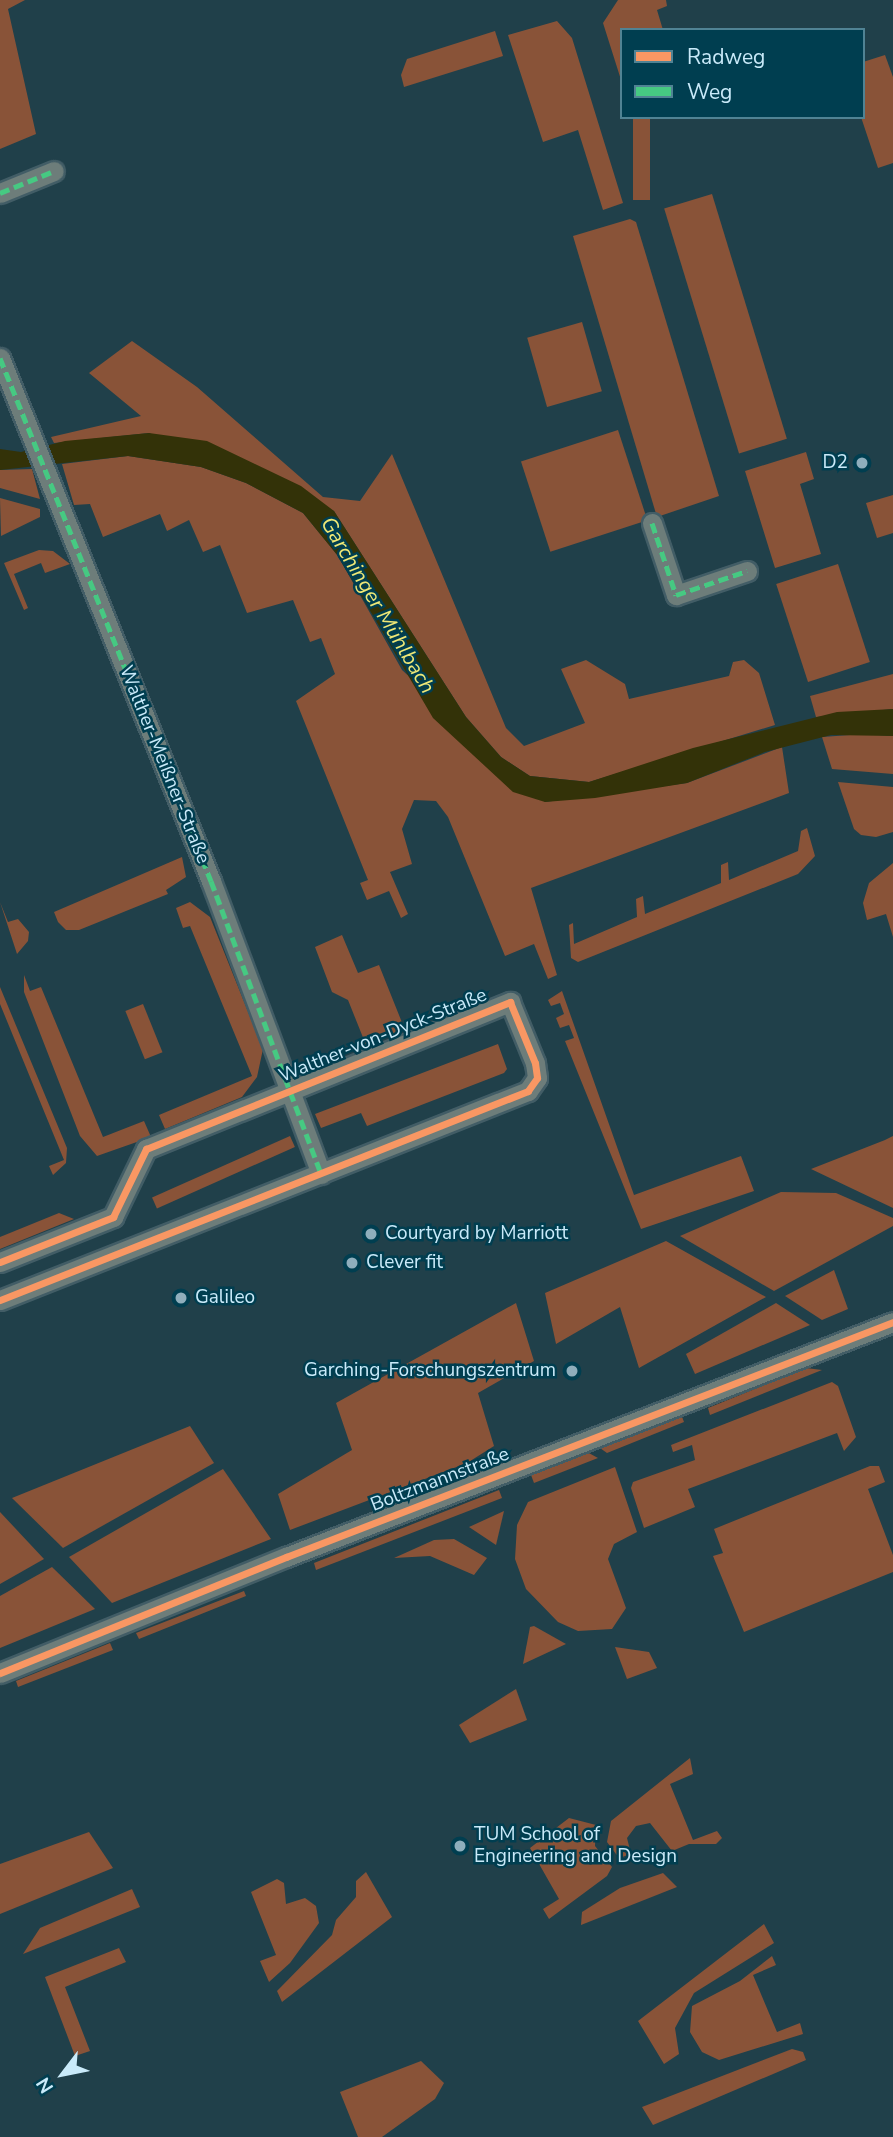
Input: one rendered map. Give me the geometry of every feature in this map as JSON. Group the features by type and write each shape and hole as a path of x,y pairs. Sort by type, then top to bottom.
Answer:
{"street":[{"path":"0,193 54,172"},
{"name":"Walther-Meißner-Straße","path":"0,358 292,1091 321,1174"},
{"path":"652,523 676,595 747,571"},
{"name":"Walther-von-Dyck-Straße","path":"0,1262 113,1217 146,1150 510,1002 535,1063 537,1078 520,1096 0,1300"},
{"name":"Boltzmannstraße","path":"0,1673 298,1552 893,1322"}],"shaded area":[{"path":"0,0 25,0 8,9 36,134 0,149"},
{"path":"618,0 666,0 667,6 657,10 662,28 620,28 620,77 603,23"},
{"path":"557,21 572,38 623,203 603,210 578,130 543,142 508,35"},
{"path":"495,31 503,56 404,87 401,75 407,59"},
{"path":"885,55 893,77 893,163 878,168 862,119 865,119 865,61"},
{"path":"633,119 650,119 650,200 633,200"},
{"path":"712,194 787,439 739,453 664,209"},
{"path":"630,219 636,222 719,496 657,517 573,236"},
{"path":"582,322 602,391 547,407 527,338"},
{"path":"132,341 197,387 323,497 360,501 392,454 506,728 524,746 585,723 561,669 586,660 625,684 629,699 729,676 733,662 744,660 759,673 775,725 589,782 530,776 501,757 466,717 334,511 149,433 54,443 51,437 141,416 89,373"},
{"path":"618,430 647,520 550,552 521,462"},
{"path":"806,452 814,479 800,484 821,554 775,568 745,471"},
{"path":"128,456 201,467 246,483 303,513 338,556 402,670 545,802 687,783 782,747 789,793 531,888 557,975 548,979 534,944 505,956 448,817 436,801 414,800 402,829 412,864 390,872 408,914 401,918 389,891 367,900 360,883 368,880 296,701 335,674 321,638 310,642 293,600 247,613 220,545 203,552 189,520 167,531 160,514 103,537 90,504 74,505 62,464"},
{"path":"32,469 40,499 0,488 0,470"},
{"path":"893,495 893,533 877,538 866,503"},
{"path":"0,498 40,509 40,517 1,536"},
{"path":"39,550 53,551 70,564 45,573 41,563 14,574 28,608 24,610 4,563"},
{"path":"838,564 870,662 808,682 776,584"},
{"path":"893,674 893,709 816,717 810,696"},
{"path":"864,734 893,736 893,774 832,769 822,737"},
{"path":"838,782 893,787 893,832 876,837 861,835 854,829"},
{"path":"807,828 815,856 798,874 578,962 571,958 569,925 573,923 574,944 637,917 636,899 643,896 645,914 721,883 721,865 728,862 729,880 798,851 801,831"},
{"path":"182,857 186,877 166,890 168,894 79,930 66,930 58,922 54,912"},
{"path":"893,863 893,937 886,914 867,920 863,903 869,883"},
{"path":"0,902 8,922 18,919 29,932 28,941 17,954"},
{"path":"190,902 210,917 263,1049 257,1077 242,1097 165,1129 159,1115 252,1076 190,926 183,928 176,908"},
{"path":"342,935 358,973 379,965 405,1030 366,1045 348,1000 332,992 315,947"},
{"path":"24,975 30,991 41,987 103,1137 144,1121 151,1137 97,1156 80,1136 24,992"},
{"path":"0,987 67,1148 66,1163 53,1175 49,1166 64,1160 0,1004"},
{"path":"562,991 634,1195 741,1156 754,1191 641,1229 565,1041 574,1038 569,1025 560,1028 556,1018 564,1014 560,1003 551,1006 548,1000"},
{"path":"143,1004 162,1052 145,1059 125,1011"},
{"path":"498,1044 507,1069 504,1073 367,1126 361,1113 321,1128 315,1114"},
{"path":"290,1136 295,1147 157,1208 152,1197"},
{"path":"893,1136 893,1208 811,1169 885,1140"},
{"path":"781,1192 836,1193 893,1218 893,1226 774,1291 680,1236"},
{"path":"59,1213 74,1219 0,1249 0,1237"},
{"path":"666,1241 766,1297 639,1368 620,1307 556,1344 545,1293"},
{"path":"834,1270 848,1309 822,1320 785,1296"},
{"path":"516,1303 534,1361 478,1393 494,1446 467,1463 290,1530 278,1494 352,1450 336,1403"},
{"path":"776,1303 810,1325 695,1374 686,1354"},
{"path":"806,1368 822,1370 710,1415 708,1408"},
{"path":"832,1382 838,1386 856,1437 844,1451 837,1433 688,1489 695,1507 644,1528 631,1488 633,1482 695,1460 692,1445 673,1452 671,1445"},
{"path":"681,1414 684,1422 607,1453 600,1448"},
{"path":"190,1426 214,1463 63,1548 12,1498"},
{"path":"587,1452 598,1458 534,1483 531,1475"},
{"path":"870,1466 879,1466 885,1482 868,1489 893,1555 893,1572 744,1632 713,1556 723,1553 714,1529"},
{"path":"615,1467 637,1532 614,1544 608,1559 626,1608 612,1629 578,1631 558,1622 526,1589 515,1559 517,1525 528,1502"},
{"path":"223,1469 271,1539 112,1603 69,1557"},
{"path":"499,1490 502,1498 316,1570 314,1563"},
{"path":"504,1511 496,1545 469,1527"},
{"path":"0,1512 44,1559 0,1584"},
{"path":"454,1539 487,1558 474,1575 430,1556 394,1558 434,1540"},
{"path":"52,1567 95,1609 0,1648 0,1596"},
{"path":"244,1591 246,1596 139,1639 136,1633"},
{"path":"534,1626 566,1644 523,1664 530,1627"},
{"path":"110,1643 113,1650 18,1687 16,1681"},
{"path":"615,1647 649,1652 657,1668 627,1679"},
{"path":"516,1689 527,1720 470,1743 459,1725"},
{"path":"690,1758 693,1774 670,1784 693,1840 717,1831 722,1838 716,1844 689,1844 672,1851 650,1823 636,1826 627,1838 631,1854 619,1858 607,1842 611,1821"},
{"path":"569,1818 596,1825 595,1846 612,1867 607,1876 549,1919 543,1909 559,1899 530,1848"},
{"path":"89,1832 113,1868 0,1914 0,1864"},
{"path":"366,1872 392,1917 282,2002 277,1991 332,1935 336,1920 356,1897 356,1881"},
{"path":"663,1873 677,1887 581,1925 582,1912 620,1888"},
{"path":"277,1879 284,1883 286,1904 305,1898 316,1906 319,1923 290,1963 269,1982 260,1961 276,1955 251,1892"},
{"path":"132,1889 140,1907 23,1954 40,1928"},
{"path":"764,1924 774,1943 694,1993 675,2028 679,2054 664,2064 638,2021"},
{"path":"119,1948 126,1962 65,1987 90,2051 75,2056 45,1977"},
{"path":"772,1956 776,1965 753,1975 777,2032 800,2023 803,2034 719,2060 702,2052 690,2032 692,2006 740,1981"},
{"path":"792,2049 803,2052 806,2060 653,2125 642,2107"},
{"path":"421,2061 444,2083 435,2099 382,2137 358,2137 340,2092"}],"water":[{"name":"Garchinger Mühlbach","path":"149,433 207,441 301,486 334,511 466,717 501,757 530,776 589,782 693,748 837,712 893,709 893,736 831,735 765,752 687,783 595,798 545,802 513,792 433,718 338,556 303,513 246,483 201,467 128,456 0,470 0,449 21,452 65,441"}],"marked path":[{"path":"0,193 54,171"},
{"path":"0,358 211,881 321,1174"},
{"path":"652,523 676,595 747,571"}],"cycle path":[{"path":"0,1262 113,1217 146,1149 510,1002 535,1063 537,1078 528,1091 0,1300"},
{"path":"0,1673 286,1557 893,1322"}],"place":[{"name":"D2","path":"862,463"},
{"name":"Courtyard by Marriott","path":"371,1234"},
{"name":"Clever fit","path":"352,1263"},
{"name":"Galileo","path":"181,1298"},
{"name":"Garching-Forschungszentrum","path":"572,1371"},
{"name":"TUM School of Engineering and Design","path":"460,1846"}]}
